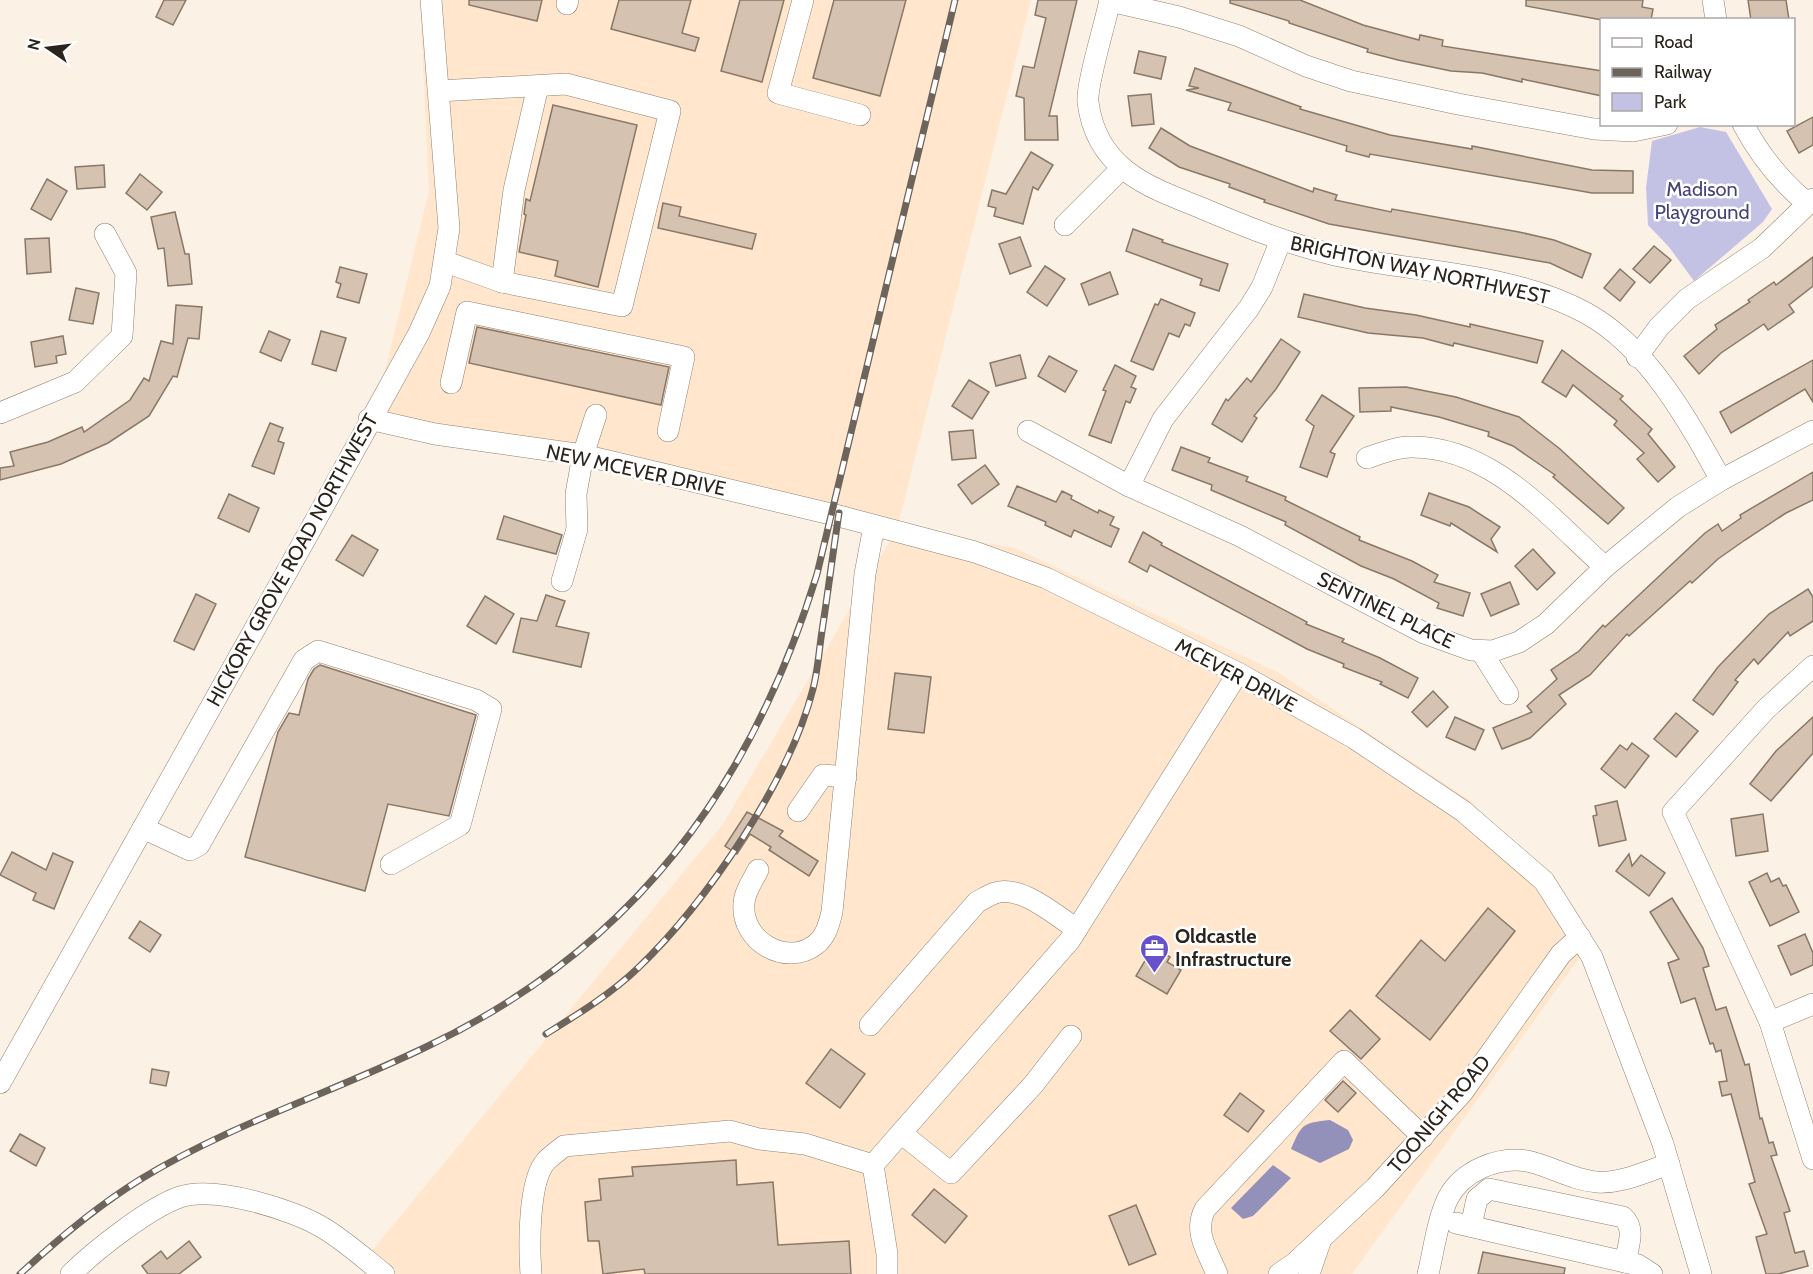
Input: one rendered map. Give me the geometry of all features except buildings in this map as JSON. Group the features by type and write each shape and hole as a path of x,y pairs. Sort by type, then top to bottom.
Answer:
{"street":[{"name":"HICKORY GROVE ROAD NORTHWEST","path":"0,1083 419,333 440,286 446,262 449,228 431,0"},
{"path":"802,0 778,93 860,115"},
{"path":"1110,0 1179,17 1229,33 1306,66 1362,83 1458,104 1594,129 1633,131 1657,126"},
{"name":"BRIGHTON WAY NORTHWEST","path":"1110,0 1088,99 1093,125 1109,154 1129,176 1156,190 1281,240 1335,255 1508,285 1547,296 1587,314 1611,329 1665,386 1721,480"},
{"path":"1713,0 1716,18"},
{"path":"439,91 566,84 670,111 622,306 502,282 446,262"},
{"path":"502,282 514,190 538,86"},
{"path":"1637,357 1659,327 1688,299 1762,248 1810,201 1789,188 1761,155 1744,126"},
{"path":"1065,225 1122,168"},
{"path":"0,413 75,382 122,336 126,273 105,234"},
{"path":"1129,486 1173,404 1249,308 1262,287 1281,240"},
{"path":"451,383 467,312 684,357 668,430"},
{"path":"562,581 577,529 576,494 583,455 596,415"},
{"name":"NEW MCEVER DRIVE","path":"369,419 435,434 583,455 831,514"},
{"name":"SENTINEL PLACE","path":"1028,431 1129,486 1240,536 1424,633 1471,650 1481,651 1493,651 1519,642 1546,624 1605,567 1678,507 1721,480 1813,431"},
{"path":"1367,458 1394,449 1424,447 1487,468 1508,479 1605,567"},
{"name":"MCEVER DRIVE","path":"831,514 975,552 1046,578 1238,673 1354,738 1463,811 1544,881 1592,957 1669,1164 1701,1274"},
{"path":"758,870 744,904 747,920 757,940 772,951 794,953 817,944 827,930 832,912 866,574 874,526"},
{"path":"143,828 190,850 200,845 304,660 318,651 476,700 490,709 460,825 391,864"},
{"path":"1481,651 1508,694"},
{"path":"1813,666 1766,709 1673,812 1770,1022 1813,1159"},
{"path":"873,1165 1053,960 1077,929 1172,783 1238,673"},
{"path":"798,811 823,774 846,777"},
{"path":"870,1025 977,902 995,892 1007,891 1024,896 1077,929"},
{"name":"TOONIGH ROAD","path":"1279,1274 1376,1188 1462,1093 1561,954 1580,937"},
{"path":"1770,1022 1813,1004"},
{"path":"901,1133 951,1173 1033,1085 1071,1036"},
{"path":"1217,1274 1199,1232 1199,1220 1205,1209 1344,1061 1422,1137"},
{"path":"531,1274 528,1239 532,1200 544,1163 564,1146 730,1131 759,1139 804,1144 873,1165"},
{"path":"1428,1274 1449,1197 1468,1175 1491,1164 1511,1159 1529,1162 1580,1179 1599,1182 1619,1180 1669,1164"},
{"path":"873,1165 887,1254 886,1274"},
{"path":"1470,1226 1477,1199 1489,1189 1623,1217 1630,1223 1631,1232 1625,1262"},
{"path":"71,1274 146,1215 179,1197 200,1193 268,1204 325,1228 384,1274"},
{"path":"1442,1219 1638,1265 1652,1274"},
{"path":"1308,1274 1321,1239"}],"shaded area":[{"path":"420,0 1031,0 897,529 375,412 429,191"},
{"path":"897,529 1015,548 1279,673 1472,802 1590,943 1352,1274 385,1274 361,1264 723,824"},
{"path":"1330,1120 1348,1130 1353,1140 1349,1149 1320,1163 1291,1149 1304,1126"},
{"path":"1273,1165 1291,1178 1253,1216 1243,1219 1231,1208"}],"green space":[{"name":"Madison Playground","path":"1700,127 1726,132 1772,209 1763,222 1694,281 1669,247 1648,225 1646,188 1652,141"}],"railway":[{"path":"20,1274 93,1212 125,1189 175,1159 247,1125 392,1063 501,1006 566,961 624,910 675,854 719,792 757,724 790,652 817,574 955,0"},
{"path":"546,1034 617,986 664,941 717,875 765,800 786,762 802,724 813,689 839,513"}],"place":[{"name":"Oldcastle Infrastructure","path":"1154,974"}]}
